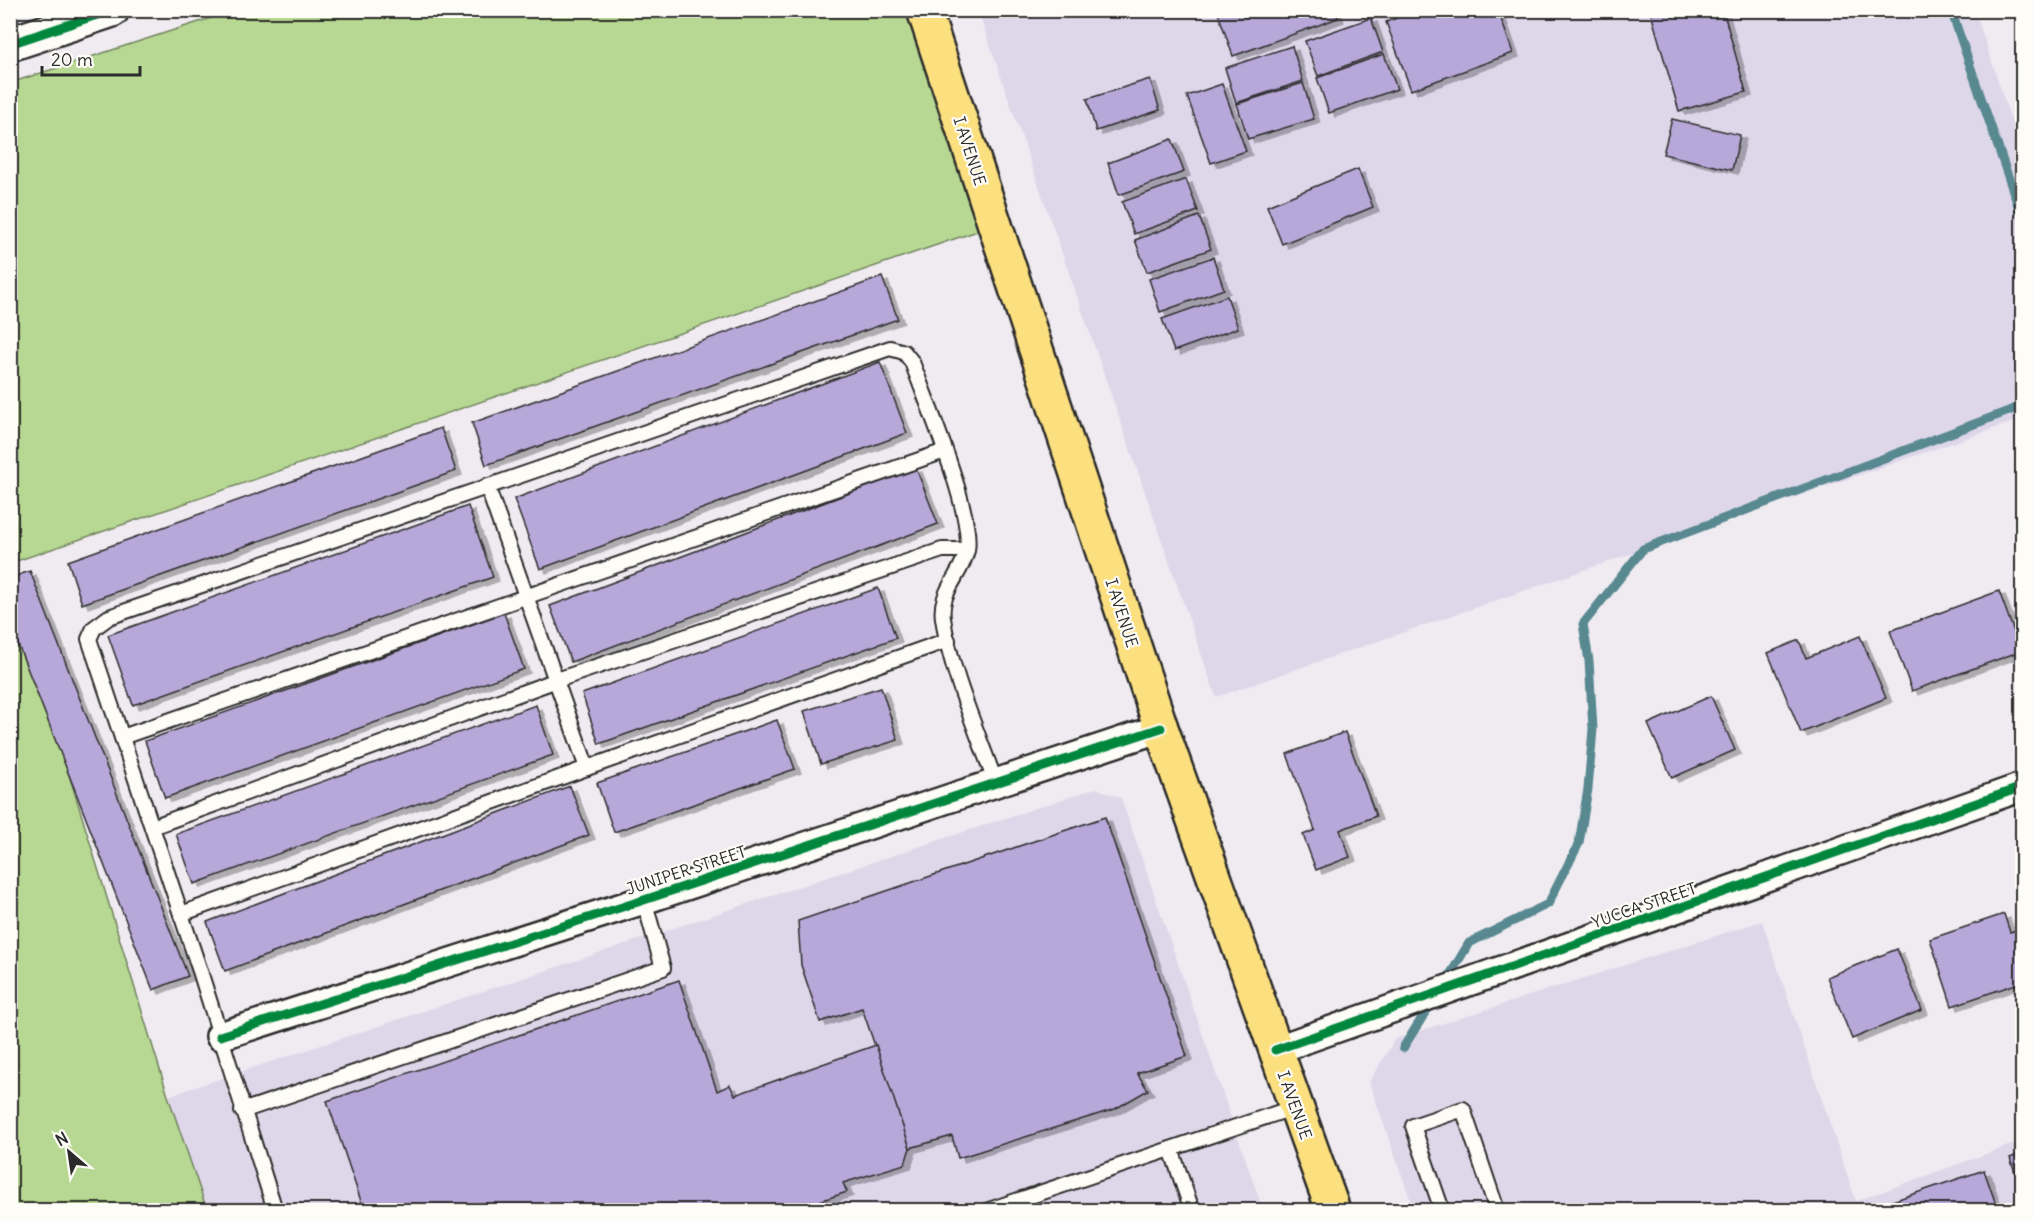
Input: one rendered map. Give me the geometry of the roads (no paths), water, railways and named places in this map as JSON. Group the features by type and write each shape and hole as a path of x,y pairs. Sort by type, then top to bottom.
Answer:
{"main road":[{"name":"I AVENUE","path":"924,10 1161,728 1333,1210"}],"street":[{"path":"10,44 112,10"},
{"name":"JUNIPER STREET","path":"220,1036 644,900 1161,728"},
{"name":"YUCCA STREET","path":"1275,1050 2022,787"}],"lane":[{"path":"275,1210 181,914 89,639 94,628 109,616 890,348 904,352 912,362 945,451 963,516 967,550 946,590 942,616 996,784"},
{"path":"122,737 945,451"},
{"path":"487,486 528,595 587,768"},
{"path":"152,827 557,680 942,550 967,550"},
{"path":"181,914 948,640"},
{"path":"242,1111 663,968 644,900"},
{"path":"989,1210 1296,1107"},
{"path":"1442,1210 1413,1126 1463,1109 1497,1210"},
{"path":"1171,1149 1191,1210"}],"waterway":[{"path":"1951,10 2022,217"},
{"path":"1445,983 1469,943 1548,904 1579,843 1588,789 1593,729 1589,661 1583,624 1643,549 2022,406"},
{"path":"1403,1048 1432,1002"}]}
